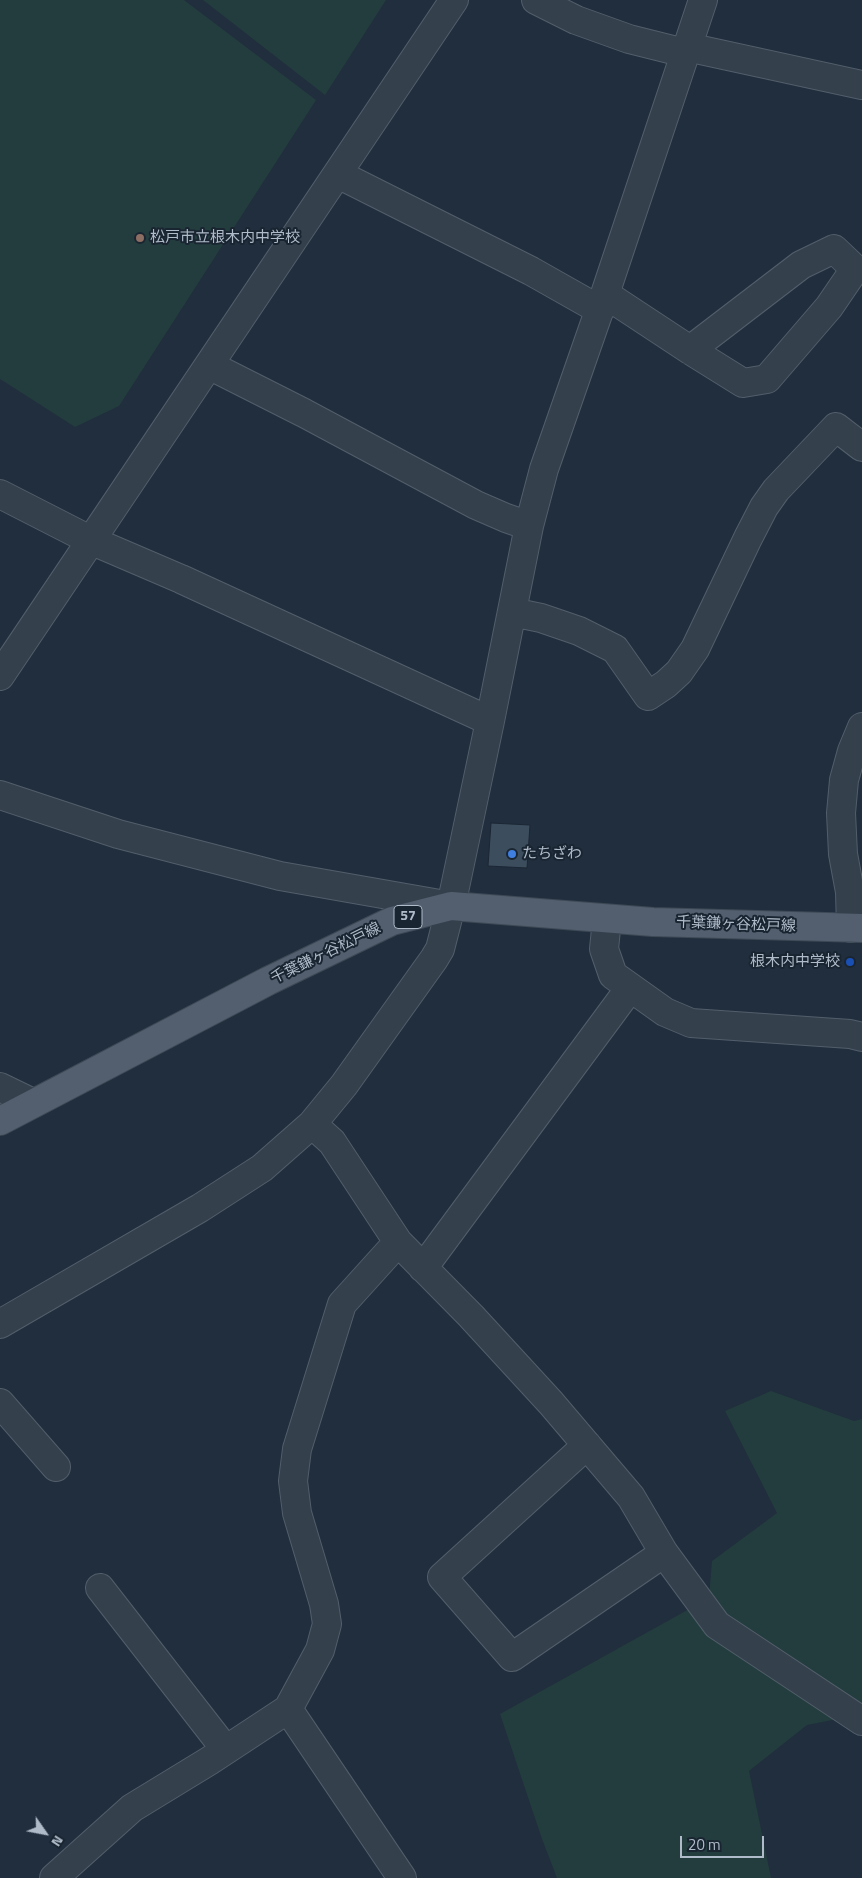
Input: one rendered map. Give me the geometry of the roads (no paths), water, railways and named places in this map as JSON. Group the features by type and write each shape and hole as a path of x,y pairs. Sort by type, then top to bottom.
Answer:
{"main road":[{"name":"千葉鎌ヶ谷松戸線","path":"0,1121 268,982 392,922 451,906 607,919 749,926 856,928"}],"street":[{"path":"0,676 454,0"},
{"path":"536,0 576,20 629,39 862,85"},
{"path":"0,1324 200,1208 262,1168 312,1124 344,1085 440,949 451,906 490,721 529,526 544,469 703,0"},
{"path":"338,174 531,271 602,302 690,350 743,383 768,379 829,307 855,269 834,249 801,264 690,350"},
{"path":"209,365 304,413 476,505 529,526"},
{"path":"512,612 541,618 579,631 616,649 648,696 673,678 695,649 748,538 764,507 776,490 836,428 862,447"},
{"path":"0,494 90,540 181,579 490,721"},
{"path":"856,928 843,854 841,813 844,780 852,750 862,727"},
{"path":"0,795 118,834 280,876 451,906"},
{"path":"607,919 604,949 612,975 665,1012 691,1023 850,1034 862,1037"},
{"path":"424,1268 630,988"},
{"path":"0,1087 33,1104"},
{"path":"312,1124 332,1142 398,1242 552,1403 631,1498 664,1553 716,1625 862,1721"},
{"path":"54,1878 132,1808 288,1709 320,1650 327,1624 324,1604 297,1513 293,1481 297,1448 342,1304 398,1242"},
{"path":"0,1403 56,1467"},
{"path":"587,1445 442,1577 512,1657 664,1553"},
{"path":"100,1588 226,1750"},
{"path":"288,1709 402,1878"}],"place":[{"name":"松戸市立根木内中学校","path":"140,238"},
{"name":"たちざわ","path":"512,854"},
{"name":"根木内中学校","path":"850,962"}]}
